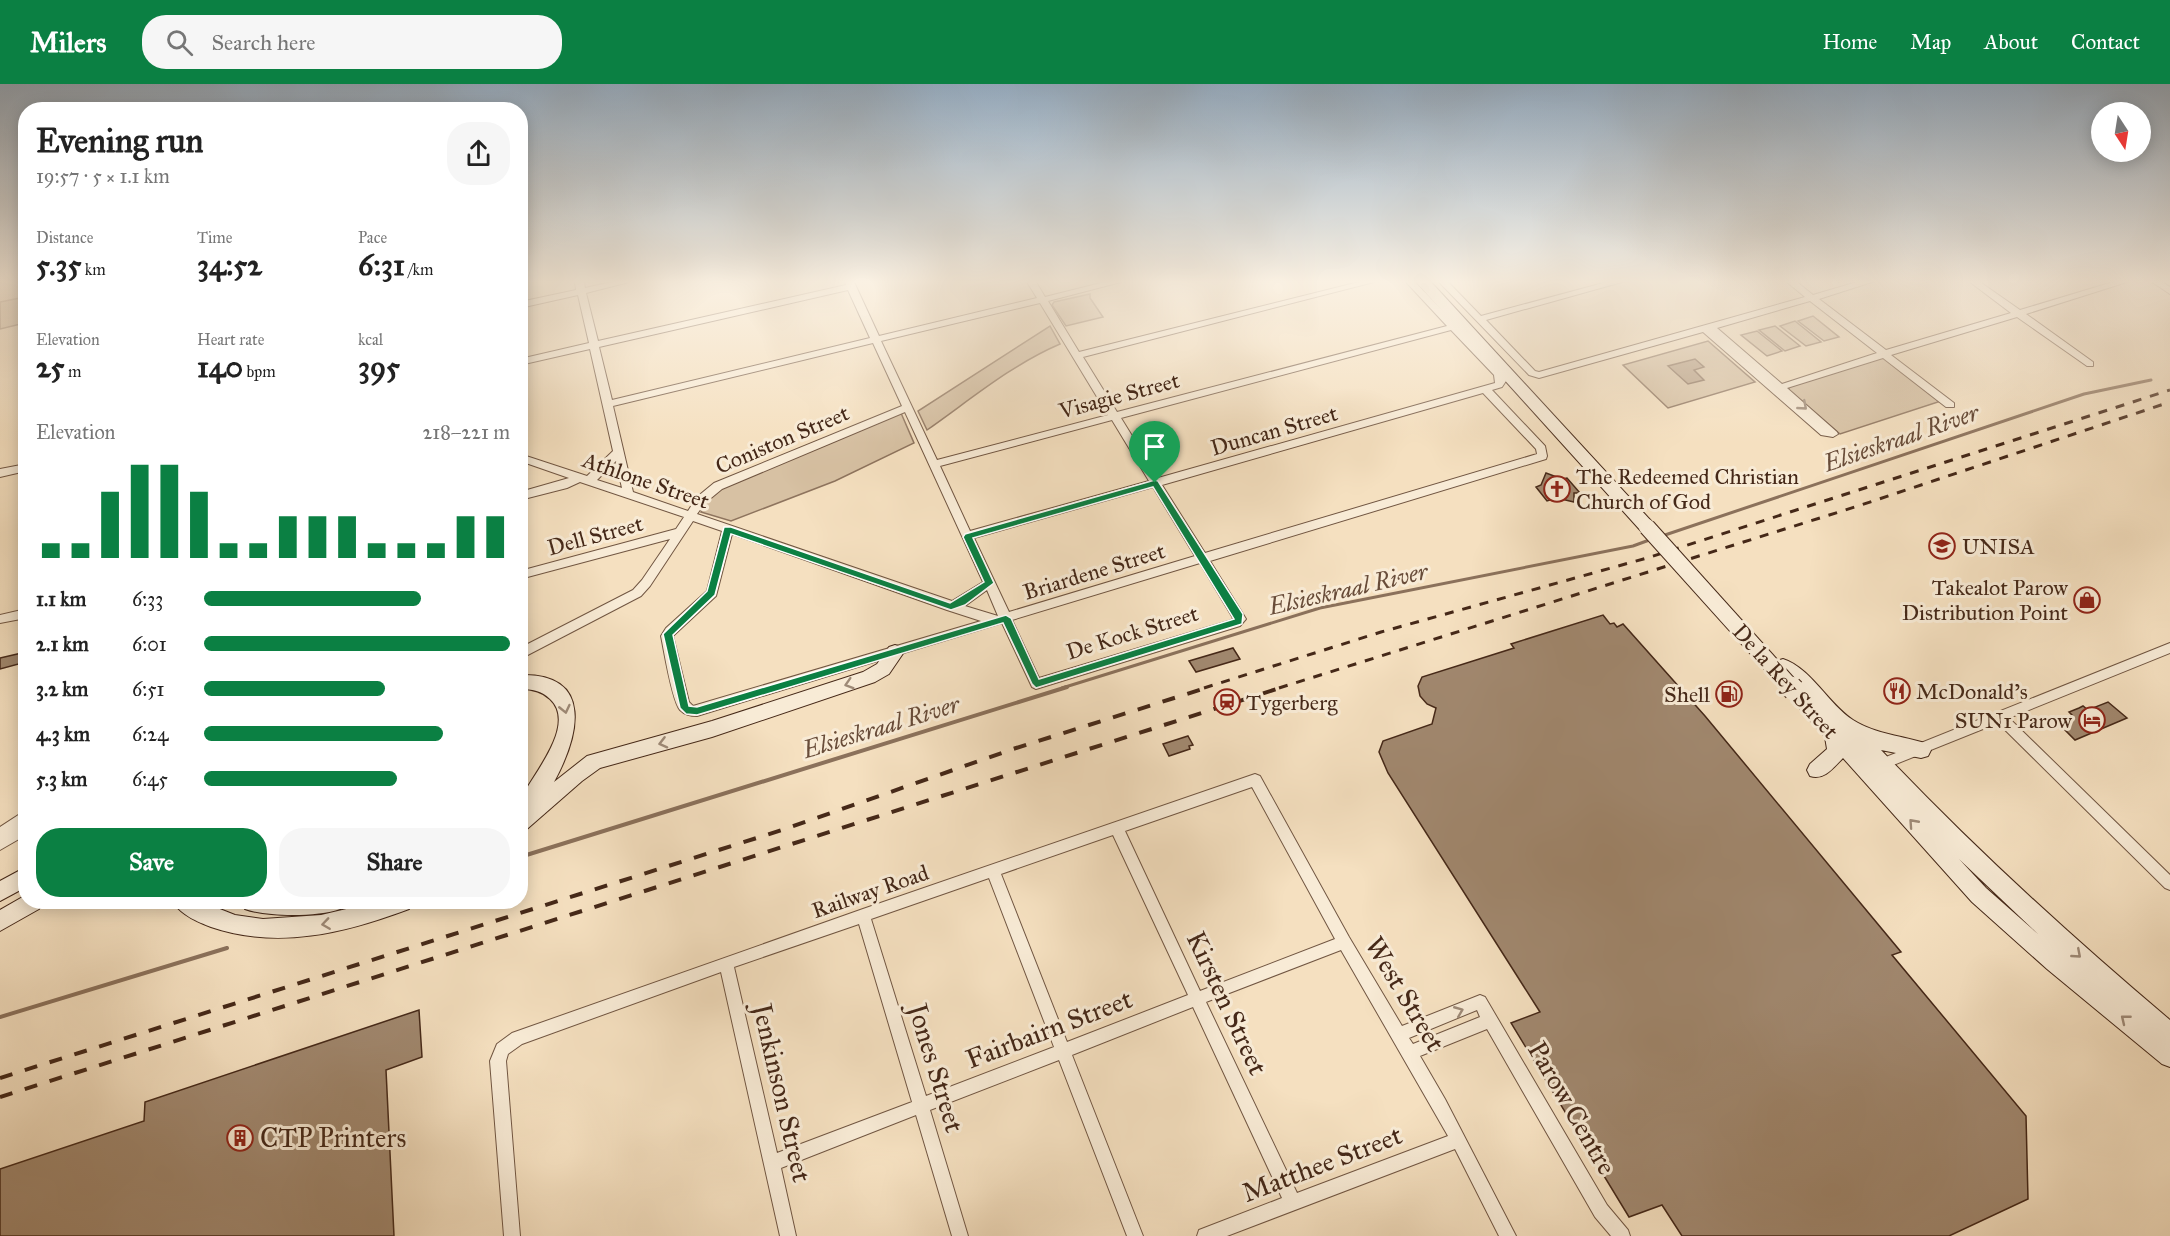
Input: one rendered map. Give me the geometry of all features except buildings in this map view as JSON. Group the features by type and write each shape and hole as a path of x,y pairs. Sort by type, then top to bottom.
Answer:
{"main road":[{"name":"De la Rey Street","path":"1473,336 1783,666 1824,702 1840,730"},
{"name":"De la Rey Street","path":"1482,336 1794,690 1840,730 1874,768 1979,895 2055,962 2170,1056"},
{"path":"528,816 575,775 594,762 711,729 869,677 883,669 895,652"},
{"path":"528,683 544,685 564,699 568,719 551,770 528,805"},
{"path":"1817,770 1837,752 1840,730 1921,750"},
{"name":"De la Rey Street","path":"1874,768 1942,828 2008,895 2170,1034"},
{"path":"1942,828 1959,855 1982,881 2049,943 2055,954 2055,962"},
{"path":"0,892 18,881"},
{"path":"0,921 20,909"},
{"path":"197,909 234,924 293,929 333,923 384,909"}],"street":[{"path":"592,336 629,496"},
{"path":"528,360 633,336"},
{"path":"874,336 989,583 1001,620"},
{"path":"608,404 894,336"},
{"path":"1064,336 1204,559"},
{"path":"1076,356 1156,336"},
{"name":"Visagie Street","path":"934,464 1420,336"},
{"path":"1461,336 1500,377 1499,385 1486,390"},
{"path":"1496,336 1536,375 1679,336"},
{"path":"1716,336 1833,434 1825,433 1778,388"},
{"path":"1861,336 1950,405"},
{"path":"1778,388 1944,336"},
{"path":"2051,336 2090,364"},
{"name":"Briardene Street","path":"728,529 712,593 670,631 668,636 684,705 690,711 697,711 1204,559 1543,454 1541,448 1486,390"},
{"name":"Duncan Street","path":"968,537 1486,390"},
{"name":"Coniston Street","path":"528,650 637,593 704,496 718,486 908,408"},
{"path":"528,494 584,479 619,452"},
{"name":"Athlone Street","path":"528,460 951,607 1001,620"},
{"path":"0,473 18,469"},
{"name":"Dell Street","path":"528,573 679,532"},
{"name":"De Kock Street","path":"1001,620 1036,684 1240,620 1204,559"},
{"path":"951,607 989,583"},
{"path":"0,619 18,615"},
{"path":"1874,768 2170,648"},
{"path":"2000,717 2170,884"},
{"name":"Railway Road","path":"513,1236 498,1061 502,1049 517,1038 863,915 1255,780"},
{"name":"West Street","path":"1255,780 1344,942 1440,1104 1508,1236"},
{"path":"0,840 18,822"},
{"name":"Kirsten Street","path":"1116,827 1292,1202"},
{"path":"0,840 18,828"},
{"path":"0,840 18,831"},
{"path":"0,840 18,834"},
{"path":"993,871 1135,1236"},
{"name":"Jones Street","path":"863,915 960,1236"},
{"name":"Fairbairn Street","path":"773,1163 1344,942"},
{"name":"Jenkinson Street","path":"726,963 788,1236"},
{"name":"Parow Centre","path":"1399,1035 1480,1002 1601,1211 1622,1236"},
{"path":"1410,1052 1491,1020"},
{"name":"Matthee Street","path":"1205,1236 1457,1140"}],"shaded area":[{"path":"1035,336 1055,336 1060,344 1025,362 927,430 918,411"},
{"path":"1742,336 1763,336 1782,351 1767,356"},
{"path":"1766,336 1787,336 1800,346 1785,351"},
{"path":"1793,336 1813,336 1821,342 1806,346"},
{"path":"1817,336 1839,337 1824,341"},
{"path":"1708,341 1755,382 1668,408 1623,365"},
{"path":"1884,357 1941,401 1840,434 1789,390 1789,387"},
{"path":"1695,359 1704,367 1694,370 1704,380 1688,384 1668,366"},
{"path":"901,413 914,443 835,481 731,521 701,512 705,502 718,490"}],"waterway":[{"name":"Elsieskraal River","path":"1662,536 2084,394 2151,380"},
{"name":"Elsieskraal River","path":"1062,688 1320,608 1633,546 1652,539"},
{"name":"Elsieskraal River","path":"528,855 1067,687"},
{"name":"Elsieskraal River","path":"0,1017 227,948"}],"railway":[{"path":"1204,688 1381,632 1647,558 2170,390"},
{"path":"1279,688 1858,506 2170,402"},
{"path":"0,1078 785,829 1013,749 1209,687"},
{"path":"0,1097 1283,687"}],"place":[{"name":"The Redeemed Christian Church of God","path":"1557,489"},
{"name":"UNISA","path":"1942,546"},
{"name":"Takealot Parow Distribution Point","path":"2087,600"},
{"name":"McDonald's","path":"1897,691"},
{"name":"Shell","path":"1729,694"},
{"name":"Tygerberg","path":"1227,702"},
{"name":"SUN1 Parow","path":"2092,720"},
{"name":"CTP Printers","path":"240,1138"}],"route":[{"path":"1155,483 1240,617 1239,622 1036,684 1006,618 697,711 693,712 685,708 668,634 712,593 728,529 951,607 989,583 968,537 1155,483"}]}
